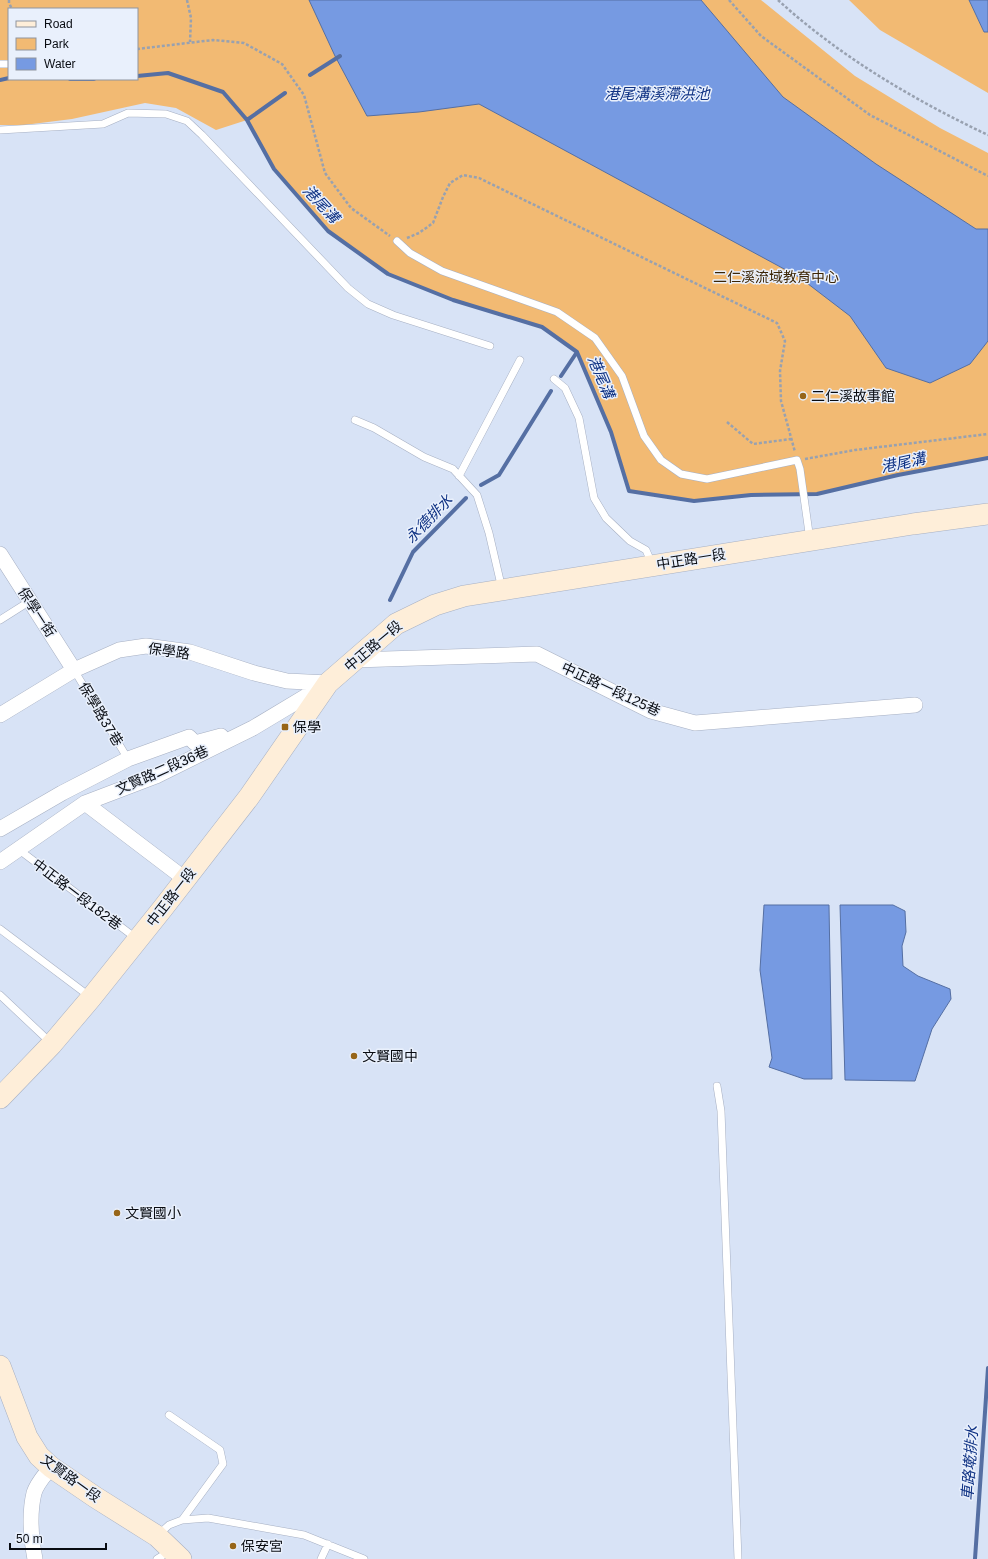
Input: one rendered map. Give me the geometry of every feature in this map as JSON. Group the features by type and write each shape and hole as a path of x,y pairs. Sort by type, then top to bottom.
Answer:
{"main road":[{"name":"中正路一段","path":"0,1098 52,1044 91,998 186,879 249,797 328,683 396,624 434,605 464,596 912,524 988,514"},
{"name":"文賢路一段","path":"0,1366 27,1437 39,1456 51,1467 95,1497 157,1536 170,1556"}],"street":[{"name":"保學一街","path":"0,554 74,670"},
{"name":"保學路","path":"0,715 74,670 119,650 146,646 190,652 254,673 287,681 328,683"},
{"name":"中正路一段125巷","path":"355,660 537,654 651,711 696,722 915,706"},
{"name":"文賢路二段36巷","path":"0,862 85,803 156,776 253,728 328,683"},
{"path":"0,829 62,793 128,759 189,737 194,743 253,728"},
{"path":"85,803 186,879"},
{"path":"35,1559 32,1546 31,1519 34,1492 40,1480 51,1467"}],"lane":[{"path":"0,130 103,124 128,113 166,114 187,121 348,288 368,304 393,315 490,346"},
{"path":"397,241 410,253 442,271 557,312 595,338 622,376 644,436 661,460 681,474 707,479 797,460 800,469 810,540"},
{"path":"459,476 520,360"},
{"path":"554,379 565,388 579,418 594,498 606,518 630,541 646,550 653,566"},
{"path":"355,420 374,428 424,458 453,469 477,495 489,533 502,591"},
{"path":"0,620 30,601"},
{"name":"保學路37巷","path":"74,670 128,759"},
{"name":"中正路一段182巷","path":"18,849 137,939"},
{"path":"0,929 91,998"},
{"path":"0,995 52,1044"},
{"path":"717,1086 722,1111 738,1559"},
{"path":"169,1415 220,1450 223,1464 182,1520"},
{"path":"157,1536 169,1525 182,1520 208,1518 304,1535 364,1559"},
{"path":"320,1559 328,1544"}],"path":[{"path":"187,0 191,18 190,42"},
{"path":"729,0 761,36 870,115 988,176"},
{"path":"778,0 842,53 946,115 988,136"},
{"path":"138,49 213,40 244,43 282,64 304,96 325,173 351,208 397,241 419,233 433,223 442,196 450,183 464,175 478,178 777,323 785,341 780,371 781,400 797,460 855,450 988,434"},
{"path":"727,422 753,444 791,439"}],"green space":[{"name":"二仁溪流域教育中心","path":"0,0 761,0 855,76 940,128 988,153 988,458 898,475 817,494 751,495 694,501 629,491 611,432 577,352 542,327 453,300 388,274 328,231 274,169 247,120 216,130 176,108 145,103 72,119 24,125 0,125"},
{"path":"849,0 969,0 984,32 988,32 988,93 880,30"}],"water":[{"name":"港尾溝溪滯洪池","path":"309,0 701,0 783,97 876,164 976,229 988,229 988,341 970,364 930,383 886,368 850,316 799,277 479,104 419,112 367,116 335,56"},
{"path":"969,0 988,0 988,32 984,32"},
{"path":"764,905 829,905 832,1079 804,1079 769,1067 772,1058 760,970"},
{"path":"840,905 893,905 905,911 906,932 902,946 903,966 918,976 950,989 951,999 932,1029 915,1081 845,1080"}],"waterway":[{"path":"310,75 340,56"},
{"name":"港尾溝","path":"138,76 168,73 223,92 247,120 274,169 328,231 388,274 453,300 542,327 577,352 611,432 629,491 694,501 751,495 817,494 898,475 988,458"},
{"name":"港尾溝","path":"0,80 8,78"},
{"path":"247,120 285,93"},
{"name":"永德排水","path":"561,376 577,352"},
{"name":"永德排水","path":"481,485 499,475 551,391"},
{"name":"永德排水","path":"390,600 413,552 466,498"},
{"name":"車路墘排水","path":"975,1559 988,1368"}],"place":[{"name":"二仁溪故事館","path":"803,396"},
{"name":"保學","path":"285,727"},
{"name":"文賢國中","path":"354,1056"},
{"name":"文賢國小","path":"117,1213"},
{"name":"保安宮","path":"233,1546"}]}
